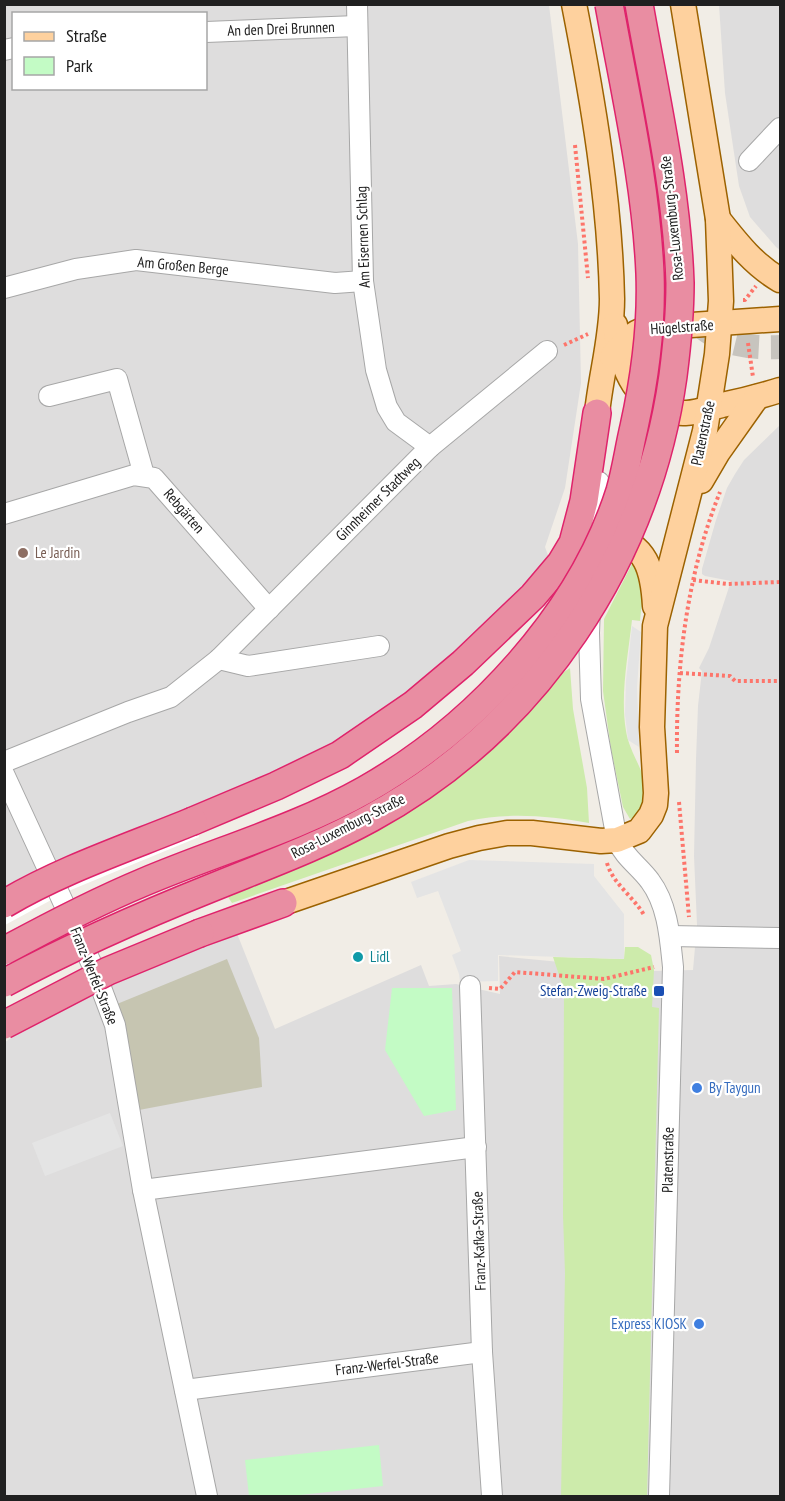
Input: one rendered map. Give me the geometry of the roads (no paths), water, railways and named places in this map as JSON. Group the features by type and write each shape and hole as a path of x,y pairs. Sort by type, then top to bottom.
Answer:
{"highway":[{"name":"Rosa-Luxemburg-Straße","path":"4,951 142,882 324,811 401,768 450,731 484,701 517,666 546,630 574,588 599,542 620,491 640,402 648,344 650,299 646,229 609,4"},
{"name":"Rosa-Luxemburg-Straße","path":"4,983 59,953 142,916 333,837 410,795 461,757 501,720 540,680 584,619 627,540 645,494 669,406 677,345 680,284 677,242 671,189 639,4"},
{"path":"4,904 28,890 83,865 276,786 340,755 413,705 463,663 533,596 584,539 584,501 597,413"},
{"path":"4,1025 72,988 117,967 283,903"}],"main road":[{"path":"574,4 590,94 608,222 612,302 628,377 637,391 651,404 671,412 687,413 756,392 780,390"},
{"name":"Platenstraße","path":"611,849 646,824 655,804 652,727 655,626 709,408 720,324 718,219 683,4"},
{"path":"718,219 766,272 770,280"},
{"path":"597,413 612,302"},
{"name":"Hügelstraße","path":"604,373 609,360 626,339 638,331 648,328 780,319"},
{"path":"684,513 718,452 756,392"},
{"path":"584,539 610,536 641,552 648,562 654,591 655,626"},
{"path":"283,903 449,846 507,833 532,832 601,841 611,849"}],"street":[{"name":"Am Eisernen Schlag","path":"357,4 363,281 376,370 387,406 396,422 430,447"},
{"name":"An den Drei Brunnen","path":"207,32 357,26"},
{"path":"749,162 780,128"},
{"name":"Am Großen Berge","path":"4,288 76,269 136,260 335,283 363,281"},
{"name":"Ginnheimer Stadtweg","path":"4,762 128,712 171,698 219,658 430,447 555,348"},
{"path":"4,514 134,475 144,475 117,379 48,396"},
{"name":"Rebgärten","path":"144,475 160,483 269,609"},
{"name":"Platenstraße","path":"584,539 591,699 611,849 624,852 649,880 655,889 670,936 666,967 659,1497"},
{"path":"219,658 248,666 379,646"},
{"name":"Franz-Werfel-Straße","path":"4,774 94,969 115,1025 124,1128 142,1190 207,1497"},
{"path":"670,936 780,938"},
{"name":"Franz-Kafka-Straße","path":"470,986 482,1352 492,1497"},
{"path":"142,1190 476,1147"},
{"name":"Franz-Werfel-Straße","path":"185,1390 482,1352"}],"tunnel":[{"path":"626,4 664,232"},
{"path":"703,328 720,339 740,345 780,347"}],"place":[{"name":"Le Jardin","path":"23,553"},
{"name":"Lidl","path":"358,957"},
{"name":"Stefan-Zweig-Straße","path":"659,991"},
{"name":"By Taygun","path":"697,1088"},
{"name":"Express KIOSK","path":"699,1324"}]}
